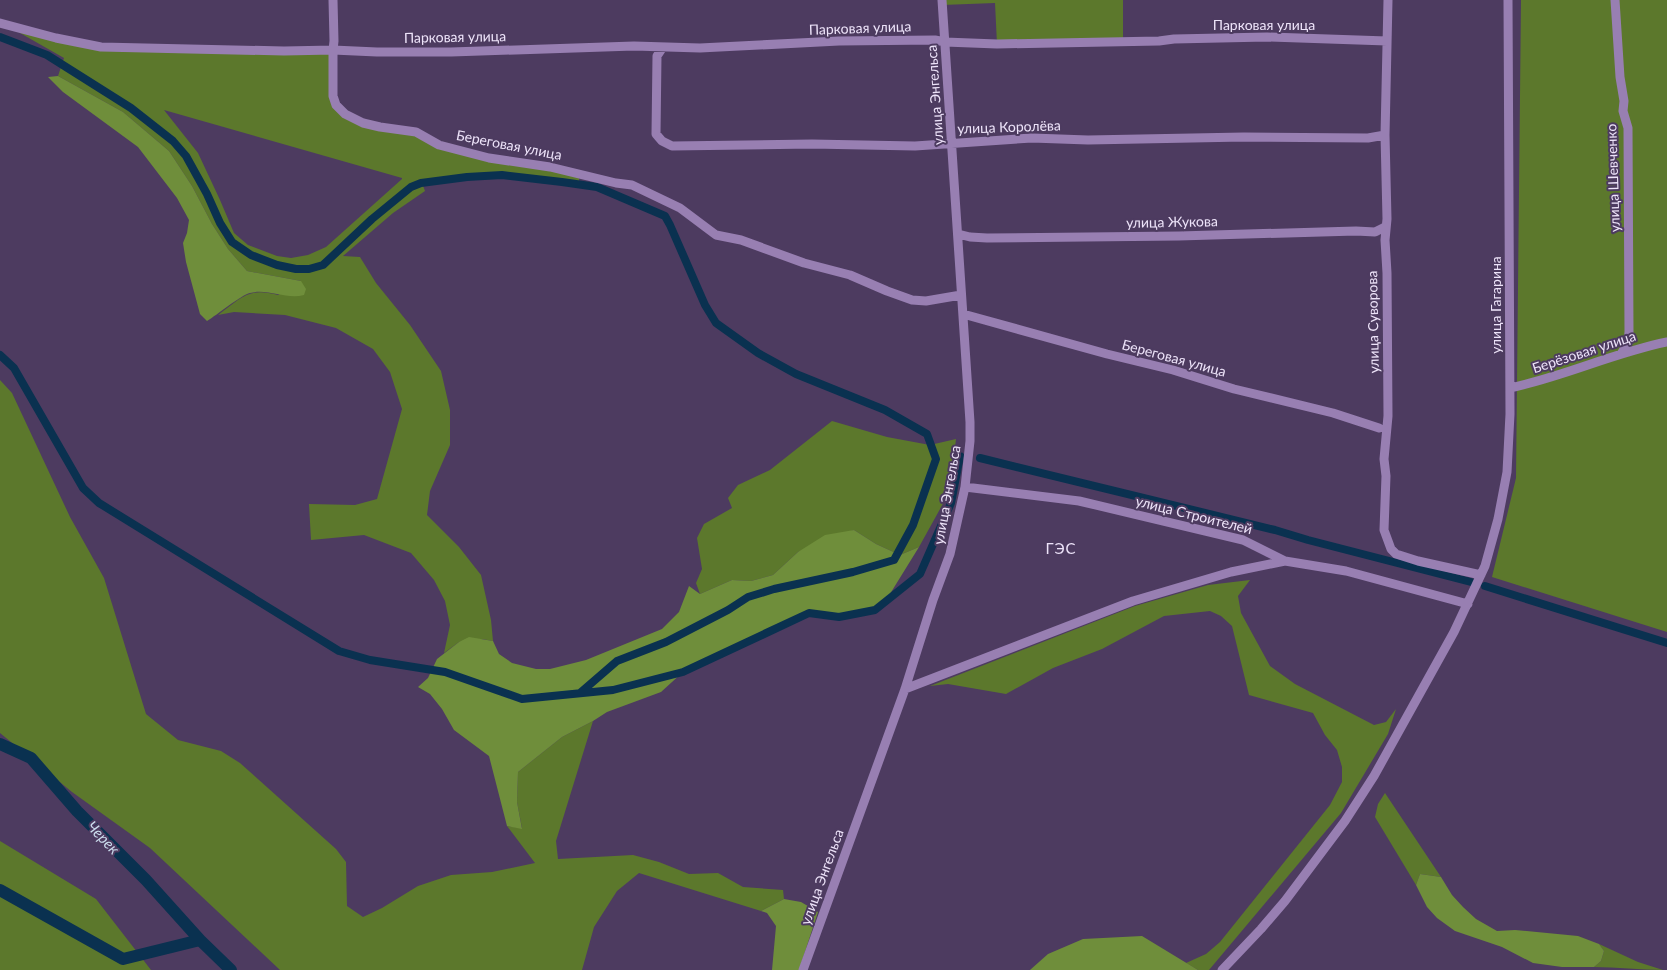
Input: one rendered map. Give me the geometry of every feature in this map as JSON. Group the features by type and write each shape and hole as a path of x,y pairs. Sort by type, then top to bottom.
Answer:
{"street":[{"path":"0,23 56,38 101,47 284,52 333,50 333,0"},
{"name":"улица Энгельса","path":"803,970 905,689 933,600 950,554 965,487 970,432 942,0"},
{"name":"улица Суворова","path":"1388,0 1385,136 1387,199 1384,240 1387,273 1383,427 1386,438 1384,530 1391,549 1396,554 1480,576"},
{"name":"улица Гагарина","path":"1222,970 1285,901 1359,800 1454,632 1468,604 1491,547 1504,493 1508,454 1510,388 1508,0"},
{"name":"улица Шевченко","path":"1615,0 1620,77 1624,101 1623,111 1628,128 1630,332 1628,343 1622,354"},
{"name":"Парковая улица","path":"333,50 442,52 649,46 710,47 906,40 997,44 1267,37 1387,41"},
{"path":"649,46 657,56 662,47"},
{"name":"Береговая улица","path":"333,50 333,96 336,105 345,114 363,123 416,132 439,146 489,158 550,167 632,185 680,208 716,235 741,240 804,263 850,275 912,300 926,302 961,295"},
{"name":"улица Королёва","path":"657,56 656,134 667,145 672,146 812,144 915,146 1032,138 1088,140 1244,136 1368,138 1385,136"},
{"name":"улица Жукова","path":"958,234 986,238 1103,238 1375,232 1385,227"},
{"name":"Береговая улица","path":"963,314 1107,354 1173,370 1234,389 1383,427"},
{"name":"Берёзовая улица","path":"1510,388 1667,342"},
{"name":"улица Строителей","path":"965,487 1080,501 1243,540 1285,561 1346,571 1468,604"},
{"path":"905,689 1133,601 1231,572 1285,561"}],"green space":[{"path":"942,0 1123,0 1123,42 997,44 995,3 942,5"},
{"path":"1521,0 1667,0 1667,632 1492,577 1516,478"},
{"path":"6,25 101,47 333,50 333,96 354,119 408,130 431,142 579,173 579,184 501,175 422,183 425,191 393,213 343,256 360,257 376,283 410,325 441,371 450,410 450,445 430,491 427,515 459,547 481,575 491,620 493,641 482,639 459,642 444,653 450,625 445,601 434,580 411,553 364,535 311,540 309,504 355,505 377,499 402,409 390,372 373,349 336,328 285,315 234,312 218,315 239,299 252,293 259,292 278,295 301,281 247,271 228,249 192,186 169,151 123,112 58,76 64,58","holes":["164,110 402,178 326,247 308,255 291,258 277,256 248,245 234,233 198,153"]},
{"path":"58,76 123,112 169,151 192,186 228,249 247,271 301,281 306,289 304,295 290,296 264,292 250,293 207,321 200,314 186,262 183,243 189,220 177,198 138,147 63,92 48,77"},
{"path":"0,380 12,393 70,517 104,578 146,714 178,740 221,751 240,763 336,849 346,862 347,906 363,917 418,886 451,875 492,872 535,863 507,826 522,828 517,802 518,772 562,737 593,721 556,841 558,859 633,855 659,862 689,874 718,873 743,887 783,890 784,899 761,911 639,873 617,891 594,927 582,970 280,970 150,848 72,792 0,733"},
{"path":"832,421 887,437 930,445 956,439 950,491 919,547 900,555 876,544 854,530 798,552 773,575 751,581 732,580 700,594 696,583 702,569 697,538 704,524 732,508 728,498 738,485 770,470"},
{"path":"854,530 876,544 900,555 919,547 885,602 875,610 839,617 809,613 683,672 661,692 607,712 562,737 518,772 517,802 522,829 507,826 489,756 454,730 442,709 430,694 418,687 428,678 437,659 459,642 469,637 493,641 499,654 512,663 536,669 550,669 586,660 662,629 679,612 689,586 700,594 732,580 751,581 773,575 798,552 825,535"},
{"path":"1250,580 1238,596 1241,613 1270,666 1295,684 1374,725 1386,722 1396,709 1388,734 1341,813 1209,970 1198,970 1186,963 1206,954 1220,942 1330,805 1342,782 1342,767 1337,750 1325,735 1313,713 1249,695 1232,626 1221,616 1210,611 1164,616 1102,649 1053,668 1006,694 948,684 930,686 1135,606 1208,585"},
{"path":"1385,793 1441,877 1420,874 1416,885 1375,817 1378,804"},
{"path":"0,841 96,899 151,970 0,970"},
{"path":"1420,874 1441,877 1452,895 1463,907 1476,919 1497,931 1515,930 1578,936 1599,944 1604,951 1601,961 1594,967 1562,967 1533,963 1502,947 1455,931 1437,918 1427,907 1416,885"},
{"path":"784,899 801,902 818,912 799,970 772,970 776,926 767,913 761,911"},
{"path":"1142,936 1198,970 1030,970 1048,954 1083,939"},
{"path":"1599,944 1638,962 1663,970 1594,967 1601,961 1604,951"}],"waterway":[{"path":"0,37 47,55 131,108 173,141 186,156 207,194 220,223 232,242 251,255 277,265 296,269 309,269 323,265 372,219 411,187 421,183 502,175 597,187 665,216 705,305 716,323 758,353 796,374 885,410 927,434 936,459 913,525 894,560 853,572 774,589 748,597 728,610 666,642 617,661 580,693"},
{"path":"0,355 14,368 83,488 99,503 339,651 370,660 445,672 522,699 613,690 683,672 809,613 839,617 875,610 920,574 951,503 960,456"},
{"path":"980,458 1275,530 1471,582"},
{"path":"1485,586 1667,643"},
{"name":"Черек","path":"0,744 31,758 77,811 146,880 200,940"},
{"name":"Черек","path":"0,890 123,959 200,940 231,970"}],"district":[{"name":"ГЭС","path":"1061,549"}]}
